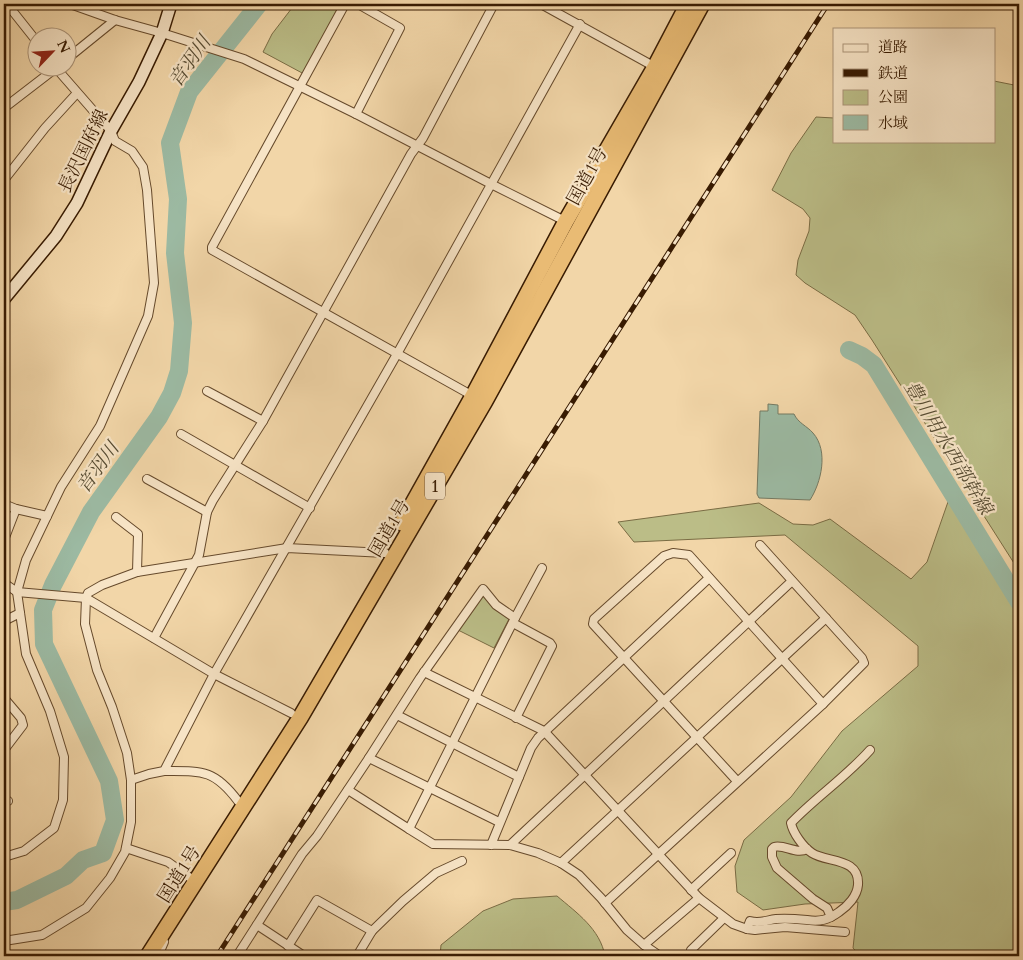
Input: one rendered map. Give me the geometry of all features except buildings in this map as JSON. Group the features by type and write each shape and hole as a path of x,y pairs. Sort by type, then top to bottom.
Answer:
{"highway":[{"name":"国道1号","path":"148,956 300,718 485,401 573,225 688,4"},
{"name":"国道1号","path":"139,956 238,801 291,713 385,553 473,396 702,4"}],"main road":[{"name":"長沢国府線","path":"4,299 62,228 77,203 111,131 139,82 162,33 171,4"}],"street":[{"path":"7,4 28,30"},
{"path":"70,4 115,20 244,59 301,86 573,225"},
{"path":"345,4 212,250 473,396"},
{"path":"356,114 400,28 358,4"},
{"path":"154,638 199,555 208,512 213,500 263,421 423,138 494,4"},
{"path":"541,4 655,66"},
{"path":"78,50 115,20"},
{"path":"164,771 214,674 397,354 580,24"},
{"path":"4,108 43,78"},
{"path":"4,857 24,851 54,828 63,800 64,758 50,711 26,654 20,613 20,593 26,560 61,487 100,426 148,316 154,284 147,190 143,167 132,151 115,141 111,131 65,78"},
{"path":"4,180 45,128 78,93"},
{"path":"207,391 263,421"},
{"path":"181,434 310,508"},
{"path":"147,479 208,512"},
{"path":"4,504 16,509 47,516"},
{"path":"4,540 16,509"},
{"path":"116,517 138,534 137,572"},
{"path":"605,903 823,704 864,663 862,658 760,545"},
{"path":"84,597 102,585 137,572 287,548 385,553"},
{"path":"737,781 593,624 594,619 664,556 673,552 689,555 823,704"},
{"path":"409,829 542,568"},
{"path":"491,845 499,822 532,748 544,732 709,578"},
{"path":"510,845 792,581"},
{"path":"4,583 20,593 84,597 214,674 291,713"},
{"path":"237,956 302,854 317,836 424,672 483,589 496,605 514,620 552,646 516,718"},
{"path":"4,941 42,935 86,908 110,878 126,848 131,822 131,780 127,754 112,707 97,670 86,624 84,597"},
{"path":"4,621 20,613"},
{"path":"561,863 826,618"},
{"path":"424,672 544,732 691,890 724,918 737,926 755,930 785,927 844,932"},
{"path":"4,698 21,718 23,726 4,750"},
{"path":"397,715 519,777"},
{"path":"747,928 750,921 826,920 852,900 857,888 858,877 853,868 833,859 814,854 807,849 793,830 791,823 857,765 870,750"},
{"path":"369,758 499,822"},
{"path":"131,780 164,771 192,771 215,776 229,789 238,801"},
{"path":"348,790 428,842 437,845 510,845 538,853 561,863 579,875 627,930 660,956"},
{"path":"807,849 801,851 778,846 774,847 772,852 774,863 778,870 827,908 831,917"},
{"path":"126,848 146,853 168,862 189,878"},
{"path":"691,890 730,853"},
{"path":"357,956 372,932 402,901 436,873 462,861"},
{"path":"158,956 187,896"},
{"path":"644,945 699,898"},
{"path":"288,946 317,900 372,932"},
{"path":"691,950 724,918"},
{"path":"257,925 304,956"}],"green space":[{"path":"295,4 341,4 304,74 263,52 272,34"},
{"path":"996,81 1019,86 1019,571 855,315 805,283 796,275 798,260 809,231 810,218 803,209 772,190 791,153 816,117 833,118 833,142 996,142"},
{"path":"949,499 1019,606 1019,956 860,956 853,948 858,902 805,904 763,910 737,892 735,866 744,840 791,797 842,731 918,666 918,646 785,535 634,542 618,522 759,503 793,524 813,525 830,519 911,579 927,562"},
{"path":"484,593 510,617 494,648 458,630"},
{"path":"557,896 587,922 598,938 605,956 440,956 441,945 483,911 513,899"}],"water":[{"path":"768,404 778,405 778,414 794,414 818,440 821,449 822,467 810,500 759,498 757,494 760,411 768,411"}],"waterway":[{"name":"音羽川","path":"4,902 17,900 66,876 83,860 103,853 115,820 109,781 44,644 43,610 53,585 91,512 159,417 172,393 179,371 183,323 175,253 178,199 170,143 189,92 259,4"},
{"name":"豊川用水西部幹線","path":"849,350 862,356 874,365 1019,602"}],"railway":[{"path":"217,956 828,4"}]}
